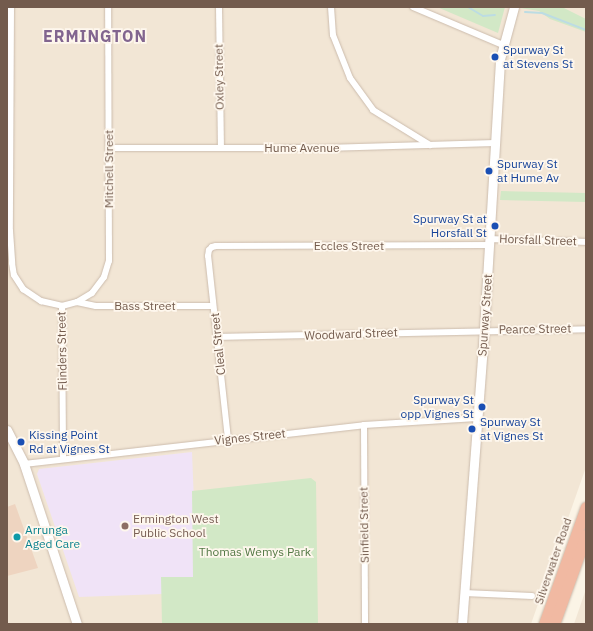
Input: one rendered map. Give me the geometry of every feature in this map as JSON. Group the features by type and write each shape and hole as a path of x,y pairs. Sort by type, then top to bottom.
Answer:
{"highway":[{"name":"Silverwater Road","path":"544,624 586,507"},
{"name":"Silverwater Road","path":"554,624 586,535"}],"street":[{"name":"Flinders Street","path":"11,7 9,231 12,263 18,282 34,297 62,306 63,459"},
{"name":"Mitchell Street","path":"62,306 77,302 92,292 100,284 109,261 108,7"},
{"name":"Oxley Street","path":"219,7 220,148"},
{"path":"331,7 333,35 350,78 373,110 431,145"},
{"path":"413,7 503,45"},
{"name":"Spurway Street","path":"462,624 490,242 500,60 514,7"},
{"name":"Hume Avenue","path":"109,148 332,148 495,143"},
{"name":"Horsfall Street","path":"490,242 586,242"},
{"name":"Eccles Street","path":"209,250 216,246 490,242"},
{"name":"Cleal Street","path":"209,250 208,256 213,306 228,439"},
{"name":"Bass Street","path":"77,302 96,306 213,306"},
{"name":"Pearce Street","path":"484,330 586,328"},
{"name":"Woodward Street","path":"217,337 484,330"},
{"name":"Vignes Street","path":"24,464 228,439 364,425 477,418"},
{"name":"Sinfield Street","path":"364,425 365,624"},
{"path":"7,430 24,464 70,598 77,624"},
{"path":"464,593 532,596"}],"shaded area":[{"path":"7,7 586,7 586,467 531,624 7,624"},
{"name":"Ermington West Public School","path":"192,452 197,578 162,594 79,597 37,474 39,469"},
{"path":"586,589 586,624 574,624"}],"green space":[{"path":"437,7 505,7 498,33"},
{"path":"562,7 586,19 586,32 550,19 539,11 520,8"},
{"path":"501,191 586,193 586,202 500,200"},
{"name":"Thomas Wemys Park","path":"311,478 316,482 318,624 162,624 161,577 193,577 192,491"}],"building":[{"name":"Arrunga Aged Care","path":"15,504 38,568 7,576 7,507"}],"waterway":[{"path":"468,7 483,16 495,15"},
{"path":"525,12 542,13 586,30"}],"place":[{"name":"Spurway St at Stevens St","path":"495,57"},
{"name":"Spurway St at Hume Av","path":"489,171"},
{"name":"Spurway St at Horsfall St","path":"495,226"},
{"name":"Spurway St opp Vignes St","path":"482,407"},
{"name":"Spurway St at Vignes St","path":"472,429"},
{"name":"Kissing Point Rd at Vignes St","path":"21,442"},
{"name":"Ermington West Public School","path":"125,526"},
{"name":"Arrunga Aged Care","path":"17,537"}],"district":[{"name":"ERMINGTON","path":"95,36"}]}
